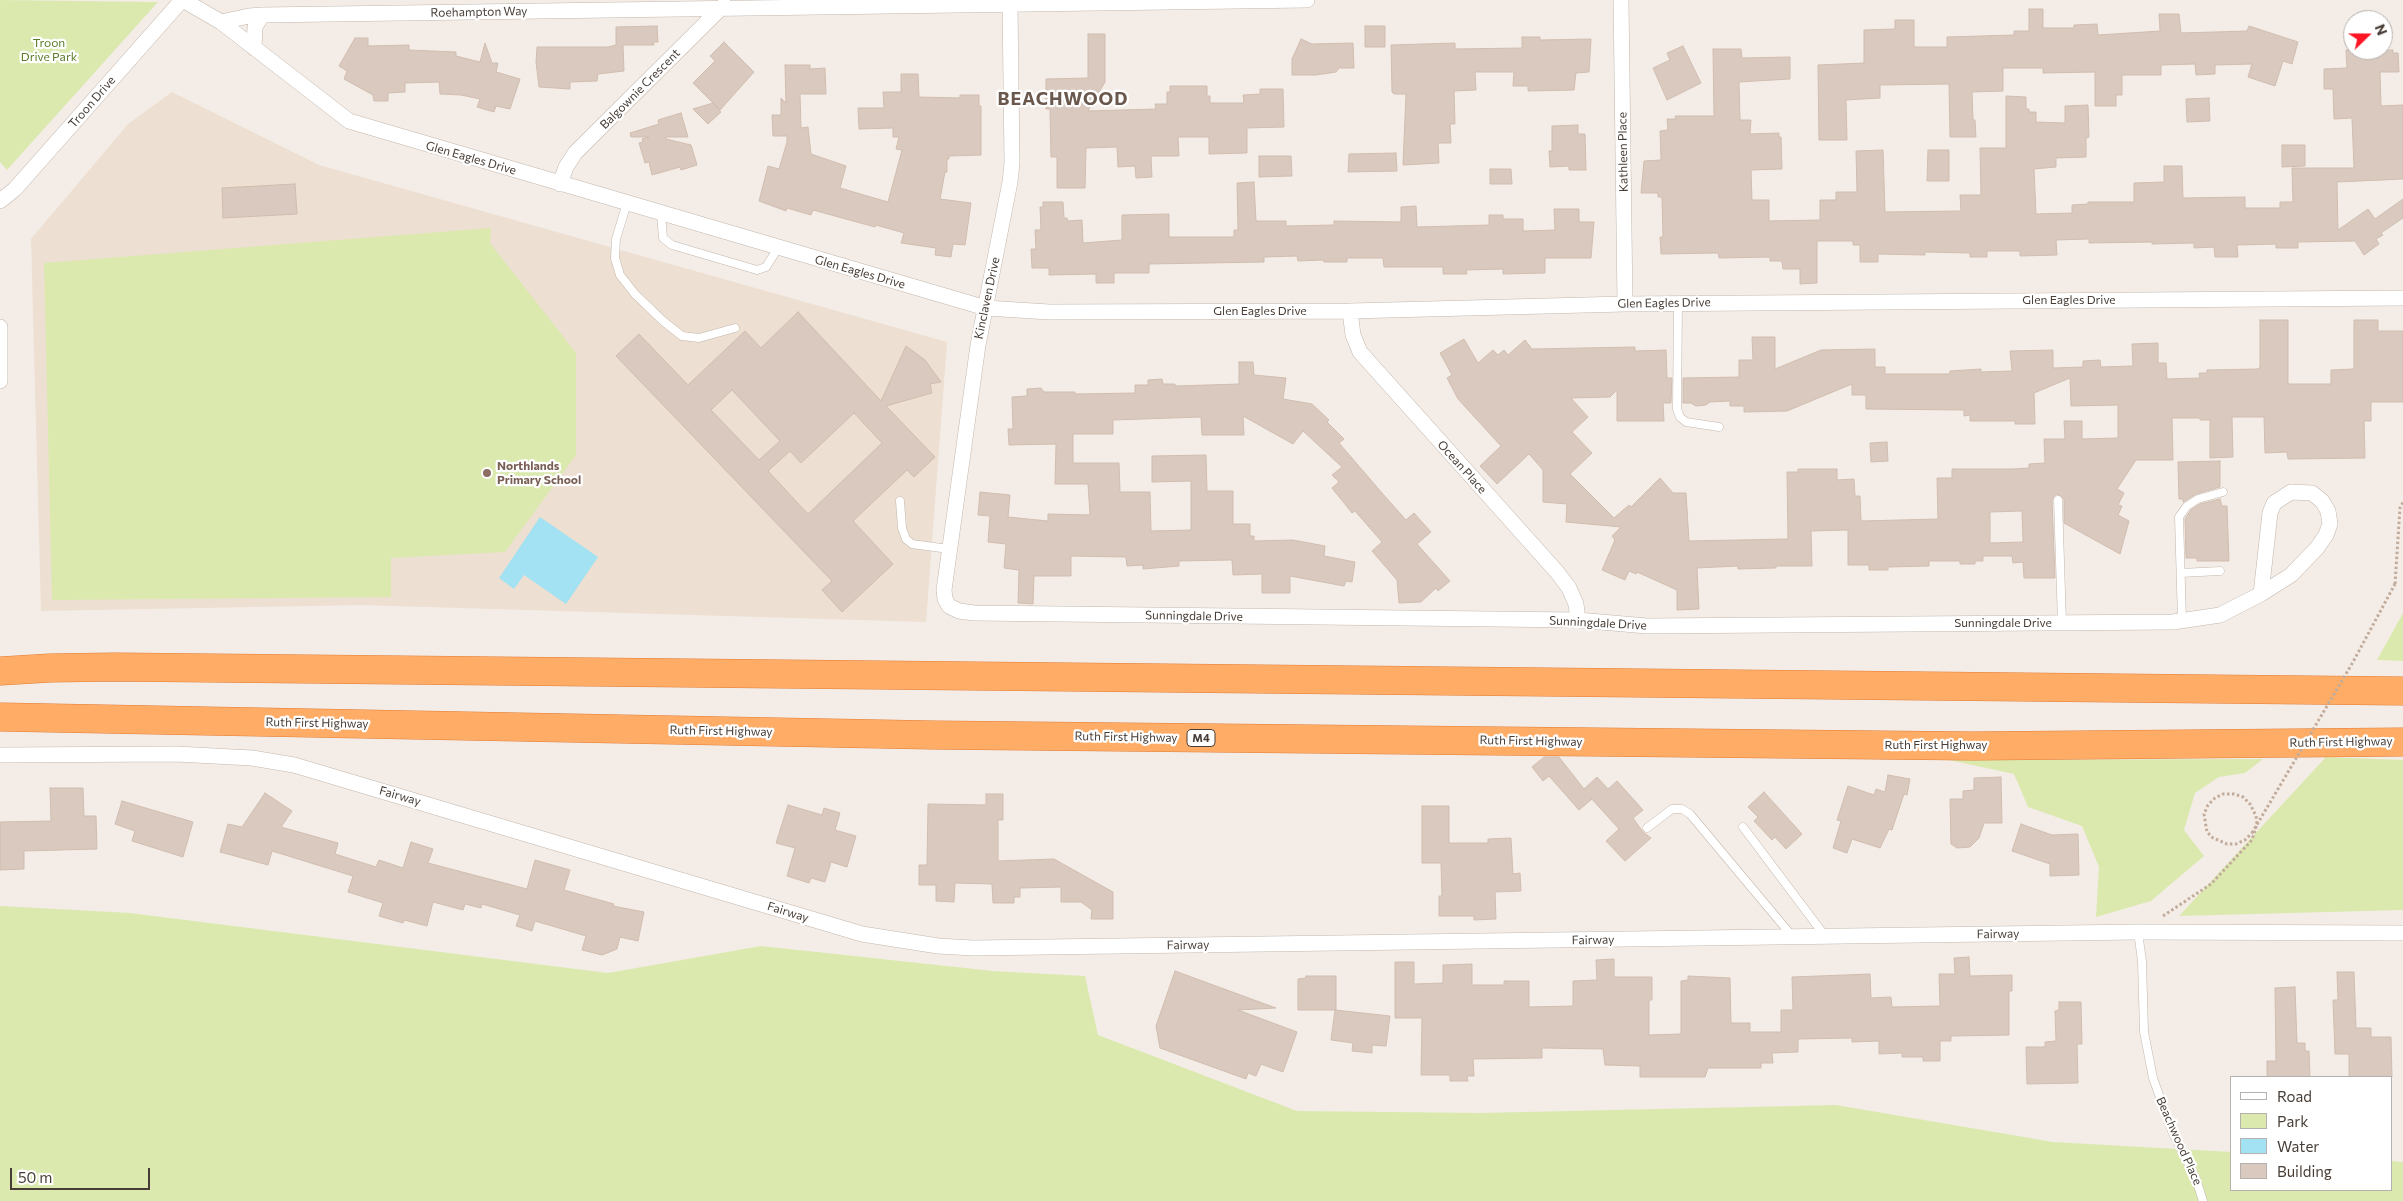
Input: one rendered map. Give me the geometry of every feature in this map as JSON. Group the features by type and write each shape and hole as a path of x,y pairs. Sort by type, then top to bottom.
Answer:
{"highway":[{"path":"0,671 50,668 135,668 2403,691"},
{"name":"Ruth First Highway","path":"0,717 962,736 1973,746 2403,742"}],"street":[{"name":"Glen Eagles Drive","path":"182,0 222,22 349,121 986,308 1049,312 1350,311 1678,303 2403,298"},
{"name":"Troon Drive","path":"0,201 15,189 182,0"},
{"name":"Roehampton Way","path":"222,22 249,16 725,4 1010,4 1308,0"},
{"name":"Kathleen Place","path":"1621,0 1624,304"},
{"name":"Balgownie Crescent","path":"560,184 566,167 575,153 725,4"},
{"name":"Kinclaven Drive","path":"944,590 978,345 1012,163 1010,4"},
{"path":"254,48 255,27 262,16"},
{"name":"Ocean Place","path":"1350,311 1354,335 1360,352 1557,572 1569,588 1576,604 1578,620"},
{"path":"0,327 0,381"},
{"name":"Sunningdale Drive","path":"944,590 945,600 949,606 959,611 974,613 1578,620 1647,626 2182,621 2220,615 2261,594 2291,575 2326,535 2330,524 2328,512 2322,501 2312,493 2291,492 2274,503 2270,513 2261,594"},
{"name":"Fairway","path":"0,755 176,754 252,758 294,765 862,934 938,946 973,948 2138,932 2403,933"}],"lane":[{"path":"627,203 616,239 615,258 620,275 635,294 682,336 699,338 736,328"},
{"path":"661,214 664,238 672,246 757,270 766,267 778,248"},
{"path":"1678,303 1677,409 1680,417 1686,422 1719,427"},
{"path":"2182,621 2179,517 2187,506 2198,499 2210,494 2223,492"},
{"path":"2058,500 2062,623"},
{"path":"900,501 902,528 906,539 912,544 919,546 949,549"},
{"path":"2181,573 2220,571"},
{"path":"1647,828 1672,809 1682,809 1690,814 1794,938"},
{"path":"1743,827 1826,937"},
{"name":"Beachwood Place","path":"2138,932 2142,962 2144,1032 2152,1078 2172,1131 2196,1178 2203,1201"}],"path":[{"path":"2138,932 2211,884 2252,840 2257,824 2253,810 2243,797 2234,794 2214,798 2208,804 2204,814 2207,832 2219,842 2227,844 2245,840 2252,833 2353,662 2394,584 2400,508 2403,502"}],"shaded area":[{"name":"Northlands Primary School","path":"172,92 319,165 947,342 926,622 360,605 41,611 31,239 128,124"}],"green space":[{"name":"Troon Drive Park","path":"0,0 158,2 7,170 0,162"},
{"path":"491,228 490,243 576,353 576,455 505,552 391,558 391,597 52,600 44,263"},
{"path":"2403,613 2403,661 2377,660"},
{"path":"2326,757 2403,760 2403,910 2179,916"},
{"path":"2263,759 2245,773 2219,777 2195,793 2184,830 2204,856 2151,901 2096,917 2099,867 2082,826 2028,807 2014,774 1949,760"},
{"path":"0,906 130,913 608,973 761,946 993,971 1085,976 1098,1035 1297,1111 1480,1113 1836,1105 2053,1142 2230,1152 2230,1191 2393,1191 2393,1161 2403,1162 2403,1201 0,1201"}],"water":[{"path":"540,517 598,557 566,604 524,575 514,589 499,578"}],"building":[{"path":"2029,9 2043,9 2043,28 2074,28 2074,25 2097,24 2098,35 2160,31 2159,14 2179,14 2181,33 2247,31 2249,26 2298,42 2292,64 2283,61 2275,86 2248,77 2252,64 2215,65 2215,74 2196,75 2195,64 2161,65 2161,75 2122,75 2122,95 2116,95 2116,106 2095,106 2095,72 2043,73 2043,68 2003,68 2003,91 1972,92 1976,137 1950,137 1949,84 1880,85 1880,98 1846,100 1847,140 1819,140 1818,65 1864,63 1864,30 1895,29 1895,20 1914,20 1914,47 1947,47 1947,37 2014,35 2014,31 2029,31"},
{"path":"657,26 658,42 653,42 654,45 623,45 624,71 598,74 597,81 570,82 570,89 539,87 536,62 537,47 608,47 616,45 616,27"},
{"path":"1365,26 1385,26 1385,47 1365,47"},
{"path":"1088,34 1105,34 1105,82 1088,111 1156,109 1155,104 1167,104 1167,92 1170,92 1170,86 1207,86 1207,96 1210,96 1210,103 1244,103 1243,95 1260,94 1260,89 1283,89 1284,127 1247,128 1247,153 1209,154 1209,137 1178,137 1179,156 1151,156 1152,177 1136,178 1135,166 1118,167 1117,147 1086,148 1085,188 1057,188 1057,157 1051,157 1050,109 1046,109 1046,79 1088,78"},
{"path":"1522,37 1540,37 1540,40 1591,39 1589,72 1576,73 1574,90 1528,91 1528,86 1513,86 1514,72 1475,72 1476,90 1454,91 1455,124 1450,124 1451,143 1438,143 1439,163 1403,165 1406,94 1394,94 1392,92 1391,45 1455,43 1455,49 1522,48"},
{"path":"355,38 368,38 368,46 409,45 409,50 456,52 456,56 480,62 485,43 492,63 498,63 496,72 520,79 510,109 496,106 494,112 477,107 480,99 461,95 440,94 439,82 405,83 405,92 388,93 388,101 374,101 373,95 344,79 347,71 339,66"},
{"path":"1301,39 1312,44 1353,43 1354,68 1339,68 1336,72 1316,75 1292,75 1292,59"},
{"path":"724,42 754,72 720,110 693,83 715,61 710,56"},
{"path":"1683,46 1701,83 1667,100 1653,68 1670,60 1667,53"},
{"path":"1713,49 1741,49 1742,58 1790,57 1790,79 1739,82 1740,120 1751,120 1750,134 1779,133 1779,137 1781,137 1782,169 1751,170 1752,200 1769,200 1769,221 1820,220 1820,200 1836,200 1836,192 1857,192 1856,151 1883,150 1885,212 1961,211 1960,195 1981,195 1980,148 2006,148 2006,96 2026,97 2026,109 2029,109 2029,112 2036,112 2036,122 2065,123 2065,106 2088,105 2089,137 2086,138 2086,157 2056,158 2056,167 2034,169 2036,214 2072,213 2072,205 2088,204 2088,202 2134,202 2134,183 2164,182 2164,166 2182,166 2183,198 2245,197 2245,208 2280,208 2280,202 2293,202 2292,168 2354,168 2352,118 2334,119 2333,89 2324,89 2324,69 2347,68 2347,60 2393,60 2393,53 2398,53 2399,72 2380,72 2381,106 2403,105 2403,179 2337,182 2338,230 2368,209 2375,219 2403,199 2403,218 2381,233 2383,235 2376,239 2379,244 2364,255 2355,241 2298,242 2298,248 2276,248 2276,244 2237,245 2238,257 2215,257 2214,247 2194,248 2194,243 2089,243 2089,239 2056,240 2057,255 2020,256 2020,251 1987,251 1987,257 1970,257 1970,253 1925,252 1925,255 1878,254 1878,262 1860,262 1860,245 1853,245 1853,241 1817,241 1817,283 1800,284 1800,269 1783,269 1782,261 1770,261 1770,257 1719,258 1718,253 1661,254 1660,237 1663,237 1662,197 1658,197 1658,193 1641,193 1644,161 1661,160 1660,131 1668,130 1667,119 1676,119 1675,116 1714,116"},
{"path":"785,65 810,65 810,69 825,68 826,94 800,94 801,128 808,127 811,154 846,166 840,188 888,202 902,150 896,149 899,137 893,137 893,128 859,129 858,108 884,108 883,92 901,92 901,74 918,74 919,97 960,98 960,95 979,95 979,106 981,106 981,155 949,156 940,199 971,203 965,245 953,244 951,257 935,255 936,248 901,243 904,233 813,210 811,215 787,208 786,211 759,201 768,166 779,169 787,142 787,136 773,136 772,115 781,115 781,98 786,103"},
{"path":"2209,98 2210,121 2187,122 2186,99"},
{"path":"713,103 721,112 708,124 693,109"},
{"path":"681,113 688,137 666,137 666,139 691,145 697,165 681,170 680,167 652,175 649,162 645,163 639,143 643,142 642,139 649,137 631,137 630,133 659,124 658,120"},
{"path":"1578,125 1578,134 1585,134 1586,170 1569,170 1569,166 1550,167 1549,151 1552,151 1552,126"},
{"path":"2282,145 2305,145 2305,166 2282,167"},
{"path":"1928,150 1949,150 1949,181 1927,181"},
{"path":"1396,153 1397,171 1348,172 1349,154"},
{"path":"1259,156 1291,156 1292,176 1259,177"},
{"path":"1490,169 1511,169 1512,184 1490,184"},
{"path":"1254,182 1256,221 1286,221 1286,226 1334,225 1334,221 1401,222 1401,207 1416,206 1417,227 1489,225 1489,215 1503,215 1503,219 1523,219 1523,231 1555,230 1554,209 1579,209 1579,222 1594,222 1591,258 1545,258 1545,273 1503,274 1503,269 1466,270 1467,274 1443,274 1443,267 1384,267 1383,258 1347,258 1347,262 1324,262 1323,260 1298,261 1297,256 1264,257 1264,262 1149,264 1149,273 1114,273 1114,283 1096,283 1096,274 1049,275 1049,268 1032,268 1031,249 1036,249 1035,230 1041,230 1040,207 1043,207 1043,202 1063,202 1064,218 1067,218 1068,221 1082,220 1083,243 1122,240 1122,215 1169,214 1169,237 1234,237 1234,230 1238,230 1237,183"},
{"path":"295,184 297,214 223,218 222,188"},
{"path":"798,312 881,401 906,346 925,360 941,382 930,384 932,393 886,406 935,457 914,477 907,470 853,521 893,564 842,612 822,590 832,581 616,356 639,334 688,385 745,331 761,348","holes":["732,390 780,441 759,460 711,410","854,413 882,443 808,514 768,471 790,451 801,463"]},
{"path":"2260,320 2288,320 2288,384 2331,384 2331,370 2354,369 2354,320 2378,320 2378,331 2403,331 2403,402 2371,402 2371,421 2364,421 2365,458 2288,459 2287,452 2265,453 2264,417 2232,417 2233,457 2210,458 2210,420 2172,418 2173,460 2136,460 2117,489 2124,493 2118,505 2122,506 2118,515 2129,521 2120,554 2064,523 2064,499 2057,494 2052,500 2055,578 2024,578 2023,562 2013,563 2012,556 1983,556 1983,561 1975,561 1975,564 1960,564 1960,561 1929,561 1929,566 1888,567 1888,570 1869,570 1869,565 1848,565 1848,530 1811,531 1812,566 1738,569 1738,566 1697,568 1699,609 1677,610 1677,590 1637,572 1636,574 1629,571 1625,580 1602,570 1615,540 1612,536 1621,527 1566,522 1567,504 1543,502 1543,470 1529,454 1497,484 1480,466 1501,446 1458,399 1447,378 1452,375 1440,353 1464,339 1478,363 1493,350 1498,355 1504,350 1508,355 1525,340 1532,349 1635,347 1635,351 1666,350 1667,378 1672,378 1671,403 1663,403 1664,421 1617,421 1617,390 1610,397 1571,398 1588,417 1572,432 1592,453 1570,474 1614,518 1629,505 1631,507 1660,478 1673,493 1686,493 1689,541 1788,539 1787,472 1798,472 1798,469 1837,469 1837,480 1854,479 1855,496 1860,496 1861,521 1938,519 1937,478 1952,478 1952,469 2029,468 2029,464 2045,463 2044,439 2065,439 2064,421 2082,421 2082,439 2118,438 2118,405 2071,406 2070,378 2034,393 2035,424 2015,424 2015,421 1970,421 1970,415 1964,416 1964,410 1866,409 1866,395 1852,395 1852,384 1787,411 1744,412 1744,406 1730,406 1730,401 1710,402 1706,405 1696,406 1691,403 1683,403 1683,378 1739,377 1739,360 1753,360 1752,337 1775,337 1775,369 1821,350 1875,349 1875,367 1885,367 1885,374 1950,374 1950,371 1981,369 1981,372 2012,371 2010,351 2053,350 2053,368 2083,367 2083,361 2100,360 2101,367 2133,366 2132,344 2158,343 2158,363 2166,363 2167,379 2200,378 2199,373 2207,373 2207,370 2258,369 2260,367","holes":["2022,511 2023,542 1990,543 1990,512"]},
{"path":"1239,362 1253,362 1254,375 1286,378 1283,399 1312,404 1329,420 1327,422 1344,439 1339,443 1406,520 1414,513 1431,532 1417,544 1450,581 1438,591 1436,588 1421,602 1399,603 1397,580 1372,551 1382,542 1355,511 1352,513 1332,488 1339,482 1332,475 1342,467 1303,431 1293,444 1243,416 1244,435 1202,435 1201,417 1113,420 1113,434 1073,434 1073,463 1119,463 1120,492 1150,492 1151,531 1191,530 1191,481 1152,482 1152,456 1206,455 1207,491 1233,491 1233,524 1250,524 1250,536 1254,536 1254,541 1293,540 1325,546 1324,556 1355,562 1352,582 1346,581 1344,586 1290,576 1290,593 1262,593 1262,574 1233,575 1232,560 1179,561 1179,566 1143,569 1143,565 1127,566 1126,557 1071,556 1071,576 1034,576 1033,604 1018,603 1019,570 1004,568 1006,544 988,542 990,516 978,515 980,492 1010,495 1008,517 1048,521 1048,514 1090,515 1088,484 1055,484 1056,444 1009,445 1008,429 1013,429 1012,397 1027,396 1027,389 1041,388 1044,392 1075,392 1075,394 1135,393 1135,385 1148,385 1148,380 1162,379 1163,384 1175,384 1175,386 1239,384"},
{"path":"1887,442 1888,461 1871,462 1870,443"},
{"path":"2220,461 2220,487 2196,494 2183,502 2183,499 2179,499 2178,462"},
{"path":"2220,499 2222,506 2227,506 2229,561 2197,561 2197,558 2186,558 2185,519 2191,510 2200,504"},
{"path":"1544,757 1559,757 1584,789 1597,777 1608,789 1617,781 1643,810 1633,818 1643,832 1651,838 1625,861 1606,841 1619,829 1592,799 1579,810 1549,776 1543,781 1532,767"},
{"path":"1888,775 1910,779 1907,795 1904,794 1892,830 1889,829 1880,848 1852,839 1847,853 1833,848 1841,821 1837,820 1848,786 1874,795 1876,789 1885,792"},
{"path":"2001,777 2002,823 1984,823 1979,838 1970,847 1957,848 1951,844 1950,799 1963,799 1963,791 1974,790 1974,778"},
{"path":"50,788 83,788 84,816 96,816 97,849 24,851 24,869 0,870 0,822 51,821"},
{"path":"1764,792 1802,834 1786,849 1775,837 1772,840 1754,821 1758,817 1748,807"},
{"path":"265,793 292,811 281,827 338,843 335,854 376,867 379,860 403,868 411,842 433,849 428,863 527,889 535,860 570,870 564,890 614,904 613,906 644,912 638,941 620,937 617,949 602,955 582,950 586,936 535,921 532,931 516,926 520,915 482,904 481,908 465,904 463,910 433,902 427,926 404,920 403,923 379,916 383,903 348,892 353,876 272,851 268,865 220,852 228,824 242,827"},
{"path":"986,794 1003,794 1003,820 998,820 998,861 1054,859 1113,892 1113,919 1091,919 1092,910 1081,902 1061,902 1061,887 1020,888 1020,897 1014,897 1014,903 993,903 992,884 955,883 954,902 936,901 936,885 919,885 919,865 927,865 928,804 986,805"},
{"path":"122,801 193,822 183,857 132,841 135,831 115,824"},
{"path":"788,805 822,815 824,808 840,813 835,830 856,836 847,867 831,862 825,882 811,878 809,883 787,876 795,848 776,843"},
{"path":"1422,806 1449,806 1449,843 1488,843 1488,839 1511,838 1513,874 1520,873 1521,891 1495,892 1496,919 1474,920 1474,916 1439,916 1439,896 1442,896 1441,863 1422,863"},
{"path":"2021,824 2052,835 2078,834 2079,875 2050,876 2050,864 2012,851"},
{"path":"1969,957 1970,976 2012,975 2012,991 2009,991 2009,1035 1951,1036 1951,1041 1940,1041 1940,1061 1923,1061 1923,1057 1902,1057 1902,1053 1879,1054 1879,1041 1852,1042 1852,1038 1798,1039 1798,1052 1772,1053 1773,1063 1761,1063 1761,1068 1708,1068 1705,1077 1640,1077 1640,1066 1605,1065 1603,1049 1542,1048 1542,1058 1473,1059 1474,1076 1467,1076 1468,1081 1450,1081 1450,1075 1421,1075 1422,1018 1395,1018 1395,962 1414,962 1414,984 1443,983 1443,965 1472,964 1472,985 1504,985 1504,981 1529,981 1529,1007 1573,1006 1573,981 1597,980 1596,960 1614,959 1614,977 1652,977 1652,1000 1649,1000 1649,1035 1681,1034 1681,981 1688,980 1688,976 1730,978 1731,1023 1750,1023 1750,1032 1781,1032 1781,1010 1793,1010 1792,977 1870,974 1871,998 1891,997 1892,1007 1940,1006 1939,974 1955,974 1954,958"},
{"path":"1175,971 1276,1008 1238,1010 1297,1032 1283,1072 1261,1064 1256,1076 1248,1073 1246,1079 1160,1048 1156,1026"},
{"path":"2337,972 2354,972 2356,1028 2371,1028 2371,1037 2391,1037 2392,1076 2349,1076 2349,1054 2335,1054 2333,1000 2338,1000"},
{"path":"1306,976 1336,976 1336,1010 1298,1010 1298,979 1306,978"},
{"path":"2295,987 2297,1043 2305,1043 2305,1051 2309,1051 2310,1076 2267,1076 2267,1061 2276,1061 2275,988"},
{"path":"2059,1002 2081,1002 2082,1044 2077,1044 2078,1083 2027,1084 2026,1047 2045,1047 2045,1042 2056,1041 2055,1011 2059,1010"},
{"path":"1335,1010 1390,1016 1386,1046 1372,1045 1372,1053 1352,1051 1353,1043 1331,1040"}],"place":[{"name":"Northlands Primary School","path":"487,473"}],"district":[{"name":"BEACHWOOD","path":"1063,99"}]}
